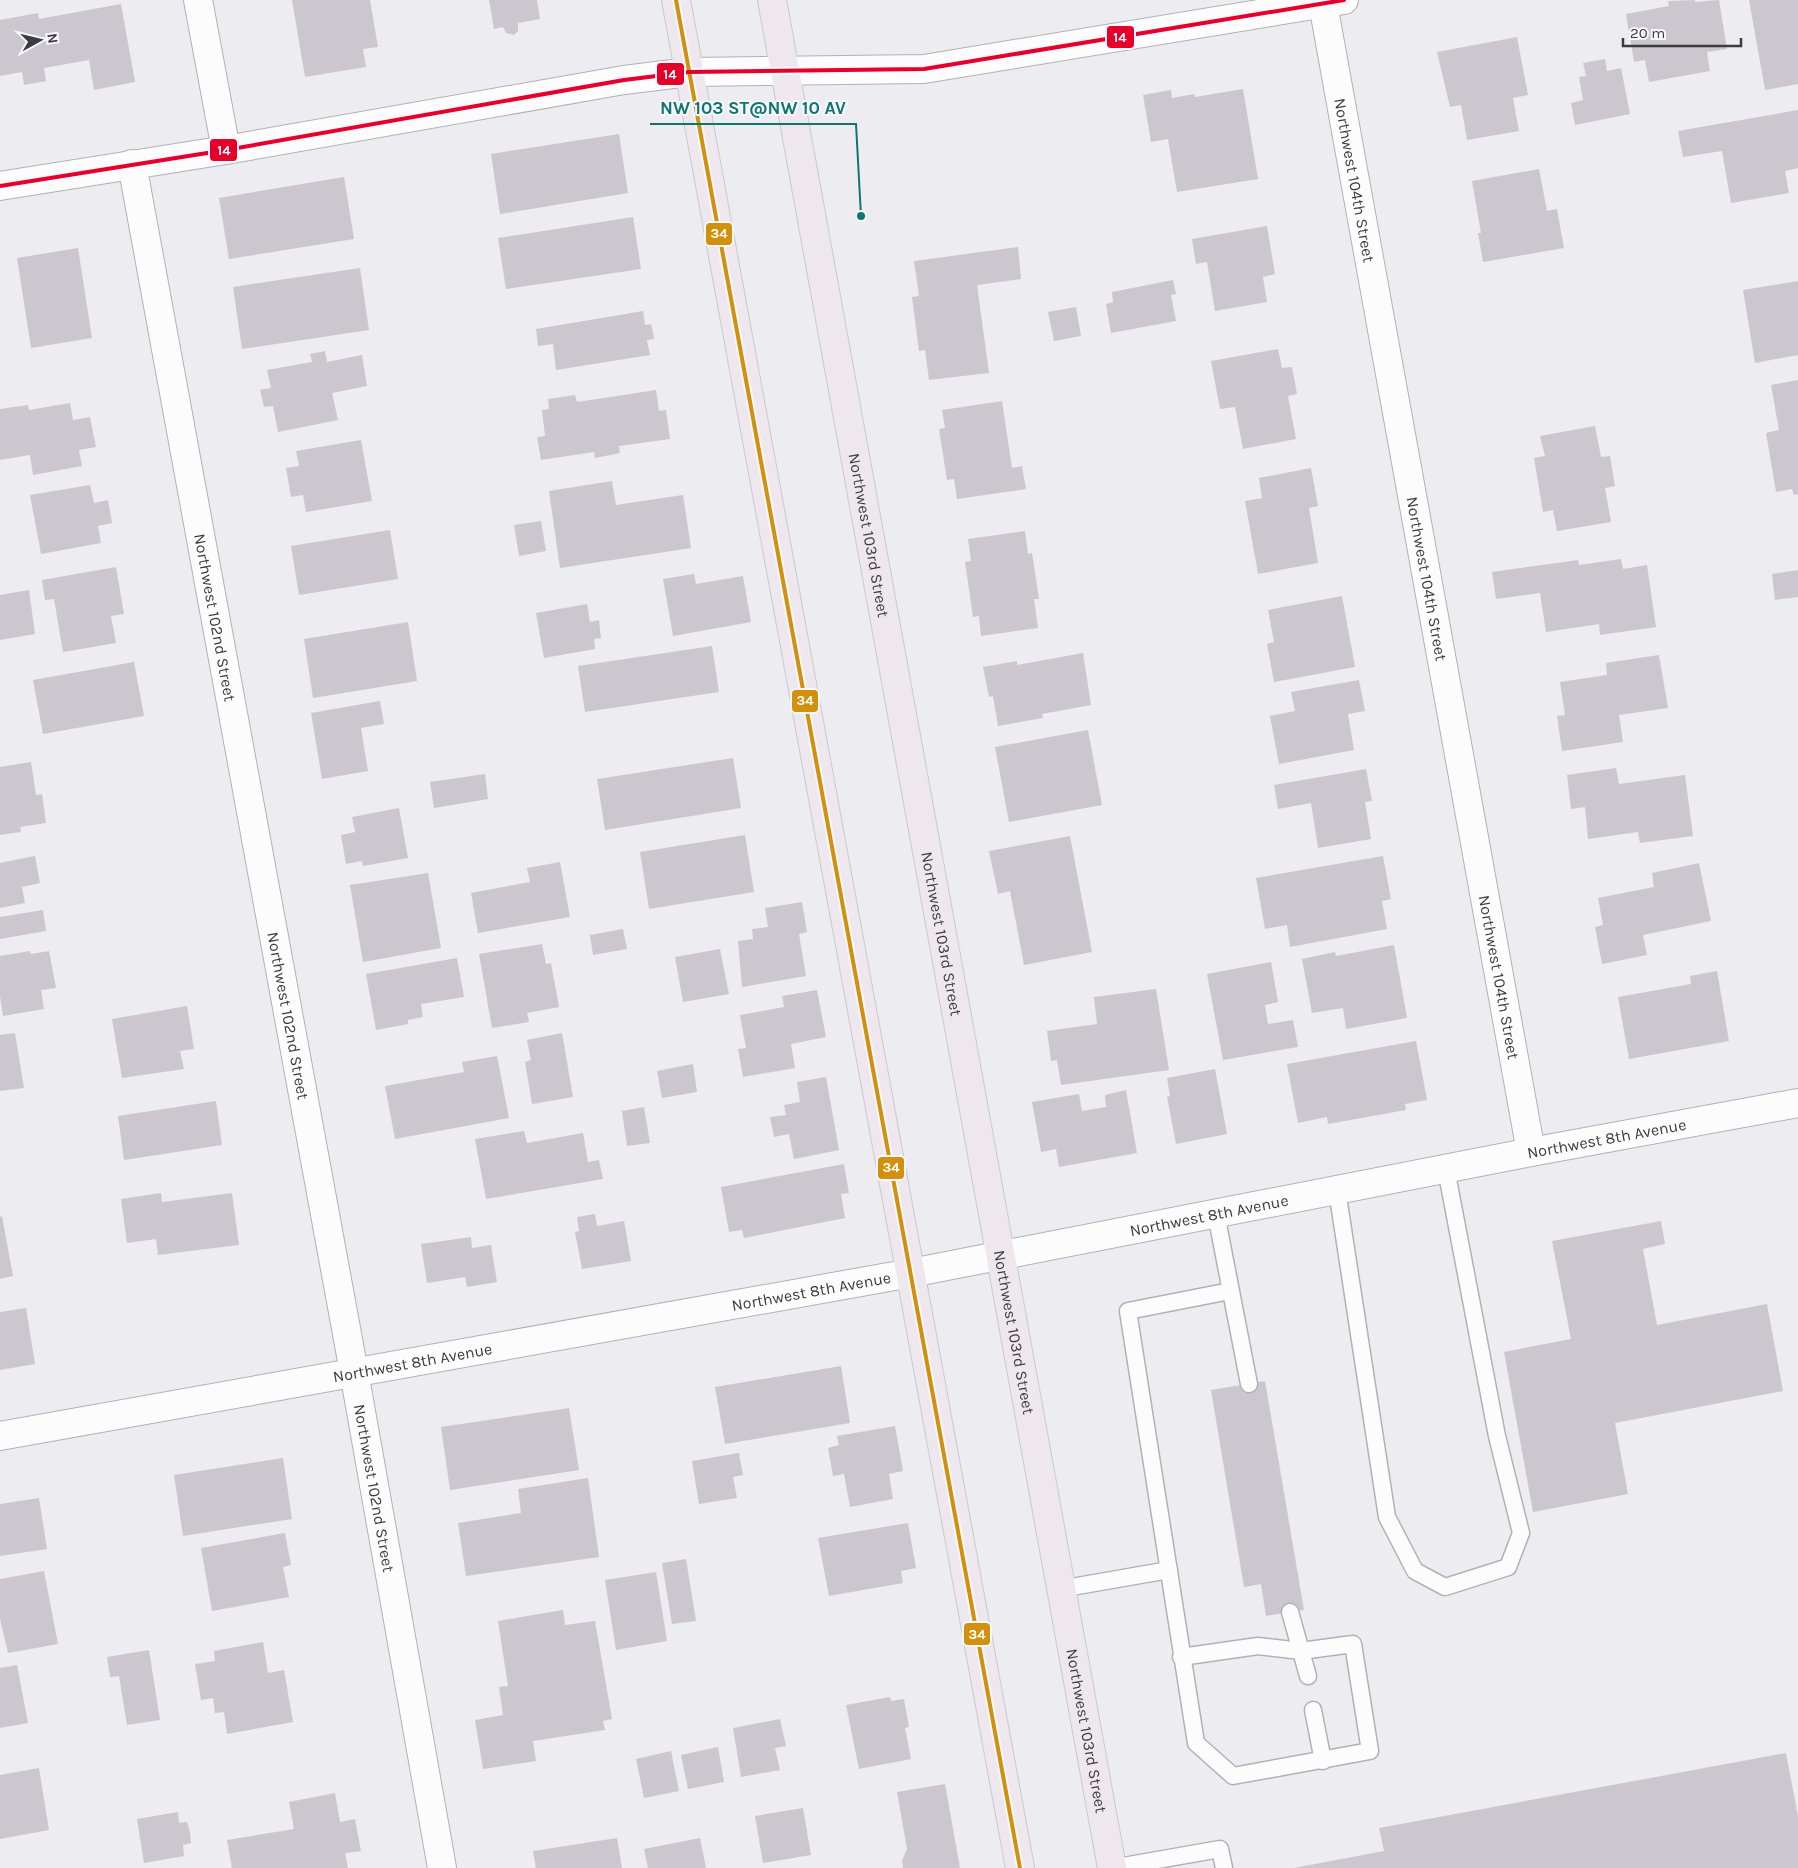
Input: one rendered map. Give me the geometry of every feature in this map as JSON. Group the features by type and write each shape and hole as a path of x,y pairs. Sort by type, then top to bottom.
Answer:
{"main road":[{"path":"676,0 1020,1868"},
{"name":"Northwest 103rd Street","path":"772,0 999,1256 1112,1868"}],"street":[{"path":"198,0 226,150"},
{"path":"0,186 226,150 624,80 689,72 785,69 924,69 1333,2"},
{"name":"Northwest 104th Street","path":"1333,2 1531,1152"},
{"name":"Northwest 102nd Street","path":"132,164 354,1372 442,1868"},
{"name":"Northwest 8th Avenue","path":"0,1436 911,1273 1531,1152 1798,1103"}],"lane":[{"path":"1337,1190 1387,1517 1415,1571 1444,1587 1508,1567 1521,1533 1496,1436 1446,1169"},
{"path":"1216,1214 1249,1384"},
{"path":"1181,1657 1258,1646 1301,1651 1352,1644 1370,1751 1233,1776 1196,1743 1181,1657 1170,1570 1128,1311 1230,1291"},
{"path":"1060,1589 1170,1570"},
{"path":"1290,1612 1308,1676"},
{"path":"1313,1710 1323,1761"},
{"path":"1112,1868 1220,1849 1224,1868"}],"building":[{"path":"292,0 370,0 378,47 363,49 366,67 305,77"},
{"path":"489,0 537,0 540,19 518,23 518,31 514,35 506,33 503,27 494,29"},
{"path":"1695,0 1695,2 1719,0 1727,49 1707,52 1710,71 1649,82 1645,60 1634,62 1626,14 1669,6 1668,1"},
{"path":"1749,0 1798,0 1798,84 1765,90"},
{"path":"121,4 135,82 94,90 89,60 44,68 46,81 24,85 22,72 0,76 0,20 38,13 39,19"},
{"path":"1517,37 1528,95 1513,98 1519,131 1467,140 1461,105 1450,107 1437,52"},
{"path":"1605,59 1607,71 1621,68 1630,114 1575,125 1571,103 1583,100 1579,77 1586,76 1583,63"},
{"path":"1243,89 1258,179 1177,192 1168,139 1151,142 1143,95 1171,90 1172,98 1194,94 1195,97"},
{"path":"1798,110 1798,168 1785,171 1789,193 1731,203 1722,151 1683,157 1678,131"},
{"path":"619,134 628,193 500,214 491,154"},
{"path":"1539,169 1547,211 1557,209 1564,248 1483,262 1478,233 1481,233 1472,181"},
{"path":"344,177 354,239 229,259 219,198"},
{"path":"633,217 641,269 506,289 498,238"},
{"path":"1267,226 1275,274 1263,277 1267,302 1215,311 1207,262 1196,264 1192,239"},
{"path":"1018,247 1021,279 977,285 989,373 929,380 925,350 919,351 912,297 919,296 914,261"},
{"path":"78,248 92,338 31,348 17,258"},
{"path":"360,268 369,330 242,349 233,287"},
{"path":"1173,280 1176,294 1171,295 1176,321 1111,333 1106,304 1113,302 1112,292"},
{"path":"1798,281 1798,355 1755,363 1743,290"},
{"path":"1076,307 1081,336 1054,341 1048,312"},
{"path":"643,311 645,325 651,324 653,332 654,339 647,340 650,355 556,370 553,344 538,346 536,329"},
{"path":"1278,349 1282,368 1292,367 1297,394 1288,396 1296,439 1243,449 1235,407 1220,409 1211,361"},
{"path":"325,351 327,362 362,355 367,386 332,393 338,420 278,432 273,406 264,407 260,390 271,388 267,370 312,362 310,354"},
{"path":"1798,380 1798,494 1794,495 1792,489 1776,492 1766,433 1779,430 1771,385"},
{"path":"656,390 659,411 666,410 670,439 619,446 620,453 595,458 594,452 541,460 537,437 545,436 542,410 549,409 548,399 575,395 577,402"},
{"path":"1002,401 1012,468 1022,466 1026,489 957,499 954,479 947,480 939,429 945,428 942,410"},
{"path":"70,403 73,420 90,417 96,447 79,450 82,466 33,475 30,455 0,460 0,409 28,405 29,410"},
{"path":"1595,426 1601,457 1610,456 1615,486 1605,488 1611,522 1557,531 1553,510 1543,512 1534,458 1545,456 1540,436"},
{"path":"361,440 372,501 306,512 303,495 291,497 286,468 299,466 296,451"},
{"path":"1311,468 1318,506 1309,508 1318,563 1258,574 1245,501 1262,498 1259,478"},
{"path":"612,481 616,505 683,495 691,548 560,568 549,491"},
{"path":"90,485 94,503 108,500 112,523 98,526 101,543 41,554 30,495"},
{"path":"541,521 546,551 519,556 514,525"},
{"path":"390,530 398,579 299,595 291,546"},
{"path":"1025,531 1028,554 1032,553 1039,599 1034,599 1038,628 981,636 979,616 973,617 965,562 971,561 968,539"},
{"path":"1621,559 1623,569 1647,565 1656,627 1600,635 1599,624 1546,632 1540,593 1496,599 1492,572 1578,560 1579,565"},
{"path":"116,567 124,614 111,616 116,643 63,652 54,599 45,600 42,580"},
{"path":"1798,570 1798,597 1775,600 1772,574"},
{"path":"694,574 696,584 743,576 751,622 673,636 663,579"},
{"path":"29,590 35,634 0,640 0,595"},
{"path":"1342,596 1355,667 1274,682 1267,644 1274,642 1268,610"},
{"path":"587,604 590,622 599,620 601,638 594,639 595,649 544,658 536,613"},
{"path":"408,622 417,681 313,698 304,639"},
{"path":"712,646 719,692 585,712 578,666"},
{"path":"1083,653 1091,705 1042,714 1043,718 998,726 993,696 989,697 983,667 1017,661 1017,665"},
{"path":"1659,655 1668,708 1619,715 1623,742 1562,751 1557,716 1565,715 1560,682 1607,675 1606,663"},
{"path":"134,662 144,716 43,734 33,680"},
{"path":"1359,680 1365,711 1348,714 1354,750 1279,764 1270,716 1295,711 1291,692"},
{"path":"380,701 384,724 361,728 368,771 322,779 311,713"},
{"path":"1088,730 1102,805 1009,822 995,747"},
{"path":"733,758 741,808 605,830 597,779"},
{"path":"31,762 36,795 42,794 46,823 20,827 21,832 0,835 0,767"},
{"path":"1616,768 1619,784 1685,775 1693,836 1640,843 1638,832 1588,839 1585,807 1571,809 1567,775"},
{"path":"1366,769 1372,801 1365,802 1371,839 1318,848 1311,803 1278,809 1274,785"},
{"path":"485,774 488,799 434,808 430,782"},
{"path":"399,808 408,858 363,866 362,861 346,864 341,835 355,832 352,817"},
{"path":"745,835 754,892 649,909 640,852"},
{"path":"1070,836 1092,952 1024,965 1010,891 998,894 989,851"},
{"path":"35,856 40,883 22,887 25,903 0,908 0,863"},
{"path":"1383,856 1391,899 1382,901 1387,929 1290,947 1287,925 1265,929 1256,878"},
{"path":"560,862 570,917 478,933 471,893 530,882 527,868"},
{"path":"1699,863 1711,921 1643,935 1647,955 1602,964 1595,927 1603,925 1598,898 1654,887 1652,873"},
{"path":"428,873 441,948 363,962 350,885"},
{"path":"802,902 807,932 799,934 806,976 742,987 738,941 753,939 752,929 768,927 765,908"},
{"path":"43,910 46,931 0,939 0,917"},
{"path":"623,929 627,949 593,955 590,935"},
{"path":"542,944 546,964 551,963 559,1007 527,1013 529,1022 492,1028 479,954"},
{"path":"1394,945 1407,1018 1346,1029 1343,1008 1312,1013 1302,959 1335,952 1336,956"},
{"path":"720,949 729,994 683,1002 675,957"},
{"path":"30,951 31,954 49,951 56,988 41,990 44,1009 3,1016 0,996 0,956"},
{"path":"457,958 464,997 421,1004 423,1017 408,1020 408,1024 376,1030 366,974"},
{"path":"1271,962 1278,1002 1265,1005 1268,1024 1293,1020 1298,1047 1223,1060 1207,974"},
{"path":"1717,971 1729,1041 1629,1059 1618,997 1691,984 1690,976"},
{"path":"1156,989 1169,1070 1061,1085 1057,1060 1051,1061 1047,1031 1097,1024 1094,997"},
{"path":"817,990 826,1037 791,1044 795,1068 743,1077 738,1049 746,1048 740,1015 784,1007 782,996"},
{"path":"187,1006 194,1049 180,1051 184,1069 122,1078 112,1019"},
{"path":"15,1033 24,1088 0,1091 0,1035"},
{"path":"562,1033 573,1097 532,1104 525,1062 531,1060 527,1040"},
{"path":"1416,1041 1427,1100 1405,1104 1406,1110 1328,1124 1327,1117 1298,1123 1287,1064"},
{"path":"497,1056 509,1118 395,1139 385,1086 464,1072 462,1062"},
{"path":"693,1064 697,1092 662,1098 657,1071"},
{"path":"1215,1069 1227,1134 1176,1144 1167,1097 1170,1096 1167,1078"},
{"path":"826,1077 839,1150 794,1159 789,1134 774,1137 770,1117 786,1115 784,1105 800,1102 797,1082"},
{"path":"1126,1090 1137,1153 1059,1167 1056,1149 1041,1152 1032,1102 1079,1094 1082,1111 1106,1107 1105,1095"},
{"path":"216,1101 222,1145 124,1160 118,1116"},
{"path":"644,1107 650,1143 627,1146 622,1111"},
{"path":"524,1131 527,1143 583,1133 588,1162 599,1160 603,1179 486,1199 475,1139"},
{"path":"844,1164 849,1193 841,1194 845,1218 744,1238 742,1230 729,1232 721,1187"},
{"path":"161,1193 162,1202 232,1193 239,1245 158,1255 156,1239 127,1243 121,1199"},
{"path":"595,1214 597,1226 624,1221 631,1261 582,1269 575,1232 579,1231 577,1217"},
{"path":"2,1216 13,1276 0,1279 0,1217"},
{"path":"1661,1221 1665,1244 1643,1249 1657,1325 1767,1304 1783,1391 1615,1423 1628,1494 1533,1512 1504,1352 1571,1339 1552,1241"},
{"path":"471,1237 472,1248 491,1245 497,1282 467,1287 465,1277 427,1283 421,1244"},
{"path":"26,1308 35,1364 0,1370 0,1312"},
{"path":"841,1366 850,1423 725,1444 715,1387"},
{"path":"1265,1381 1304,1610 1266,1616 1261,1584 1244,1587 1211,1390"},
{"path":"569,1408 579,1470 450,1490 441,1427"},
{"path":"895,1426 903,1471 889,1474 893,1499 850,1507 844,1474 833,1476 828,1448 839,1445 837,1436"},
{"path":"739,1453 743,1475 733,1477 737,1498 699,1504 692,1461"},
{"path":"283,1458 292,1519 183,1536 174,1475"},
{"path":"588,1478 599,1557 466,1576 458,1523 521,1513 518,1489"},
{"path":"39,1498 47,1549 0,1556 0,1504"},
{"path":"908,1523 916,1568 901,1571 903,1583 829,1596 818,1538"},
{"path":"285,1533 291,1565 283,1567 289,1597 212,1611 201,1548"},
{"path":"686,1559 696,1621 672,1624 662,1563"},
{"path":"44,1571 58,1644 8,1653 0,1619 0,1579"},
{"path":"656,1572 667,1641 616,1650 605,1580"},
{"path":"563,1610 565,1625 595,1621 612,1719 603,1721 605,1730 533,1741 536,1761 483,1769 475,1720 503,1715 499,1687 508,1686 498,1621"},
{"path":"263,1642 268,1673 284,1670 293,1722 227,1734 224,1712 215,1713 213,1698 201,1700 195,1664 215,1661 214,1651"},
{"path":"149,1650 160,1720 127,1725 119,1676 110,1677 107,1657"},
{"path":"17,1665 28,1723 0,1728 0,1668"},
{"path":"890,1697 891,1701 904,1699 909,1727 905,1728 911,1759 859,1769 846,1705"},
{"path":"780,1719 786,1746 775,1748 780,1770 741,1777 733,1728"},
{"path":"718,1747 724,1782 688,1789 681,1755"},
{"path":"671,1751 679,1791 644,1798 636,1759"},
{"path":"1786,1753 1798,1816 1798,1868 1294,1868 1384,1851 1379,1828"},
{"path":"39,1768 49,1830 0,1839 0,1775"},
{"path":"945,1784 960,1868 903,1868 902,1861 907,1849 897,1792"},
{"path":"335,1793 340,1822 355,1819 361,1851 345,1853 348,1868 232,1868 227,1840 294,1829 289,1802"},
{"path":"803,1808 811,1855 763,1863 755,1816"},
{"path":"178,1812 179,1823 187,1822 190,1833 191,1843 183,1845 184,1856 144,1863 137,1819"},
{"path":"617,1838 622,1868 536,1868 533,1851"},
{"path":"700,1838 706,1868 648,1868 644,1849"}],"transit line":[{"name":"34","path":"676,0 1020,1868"},
{"name":"14","path":"0,186 226,150 624,80 689,72 924,69 1344,0"}],"place":[{"name":"NW 103 ST@NW 10 AV","path":"861,216"}]}
